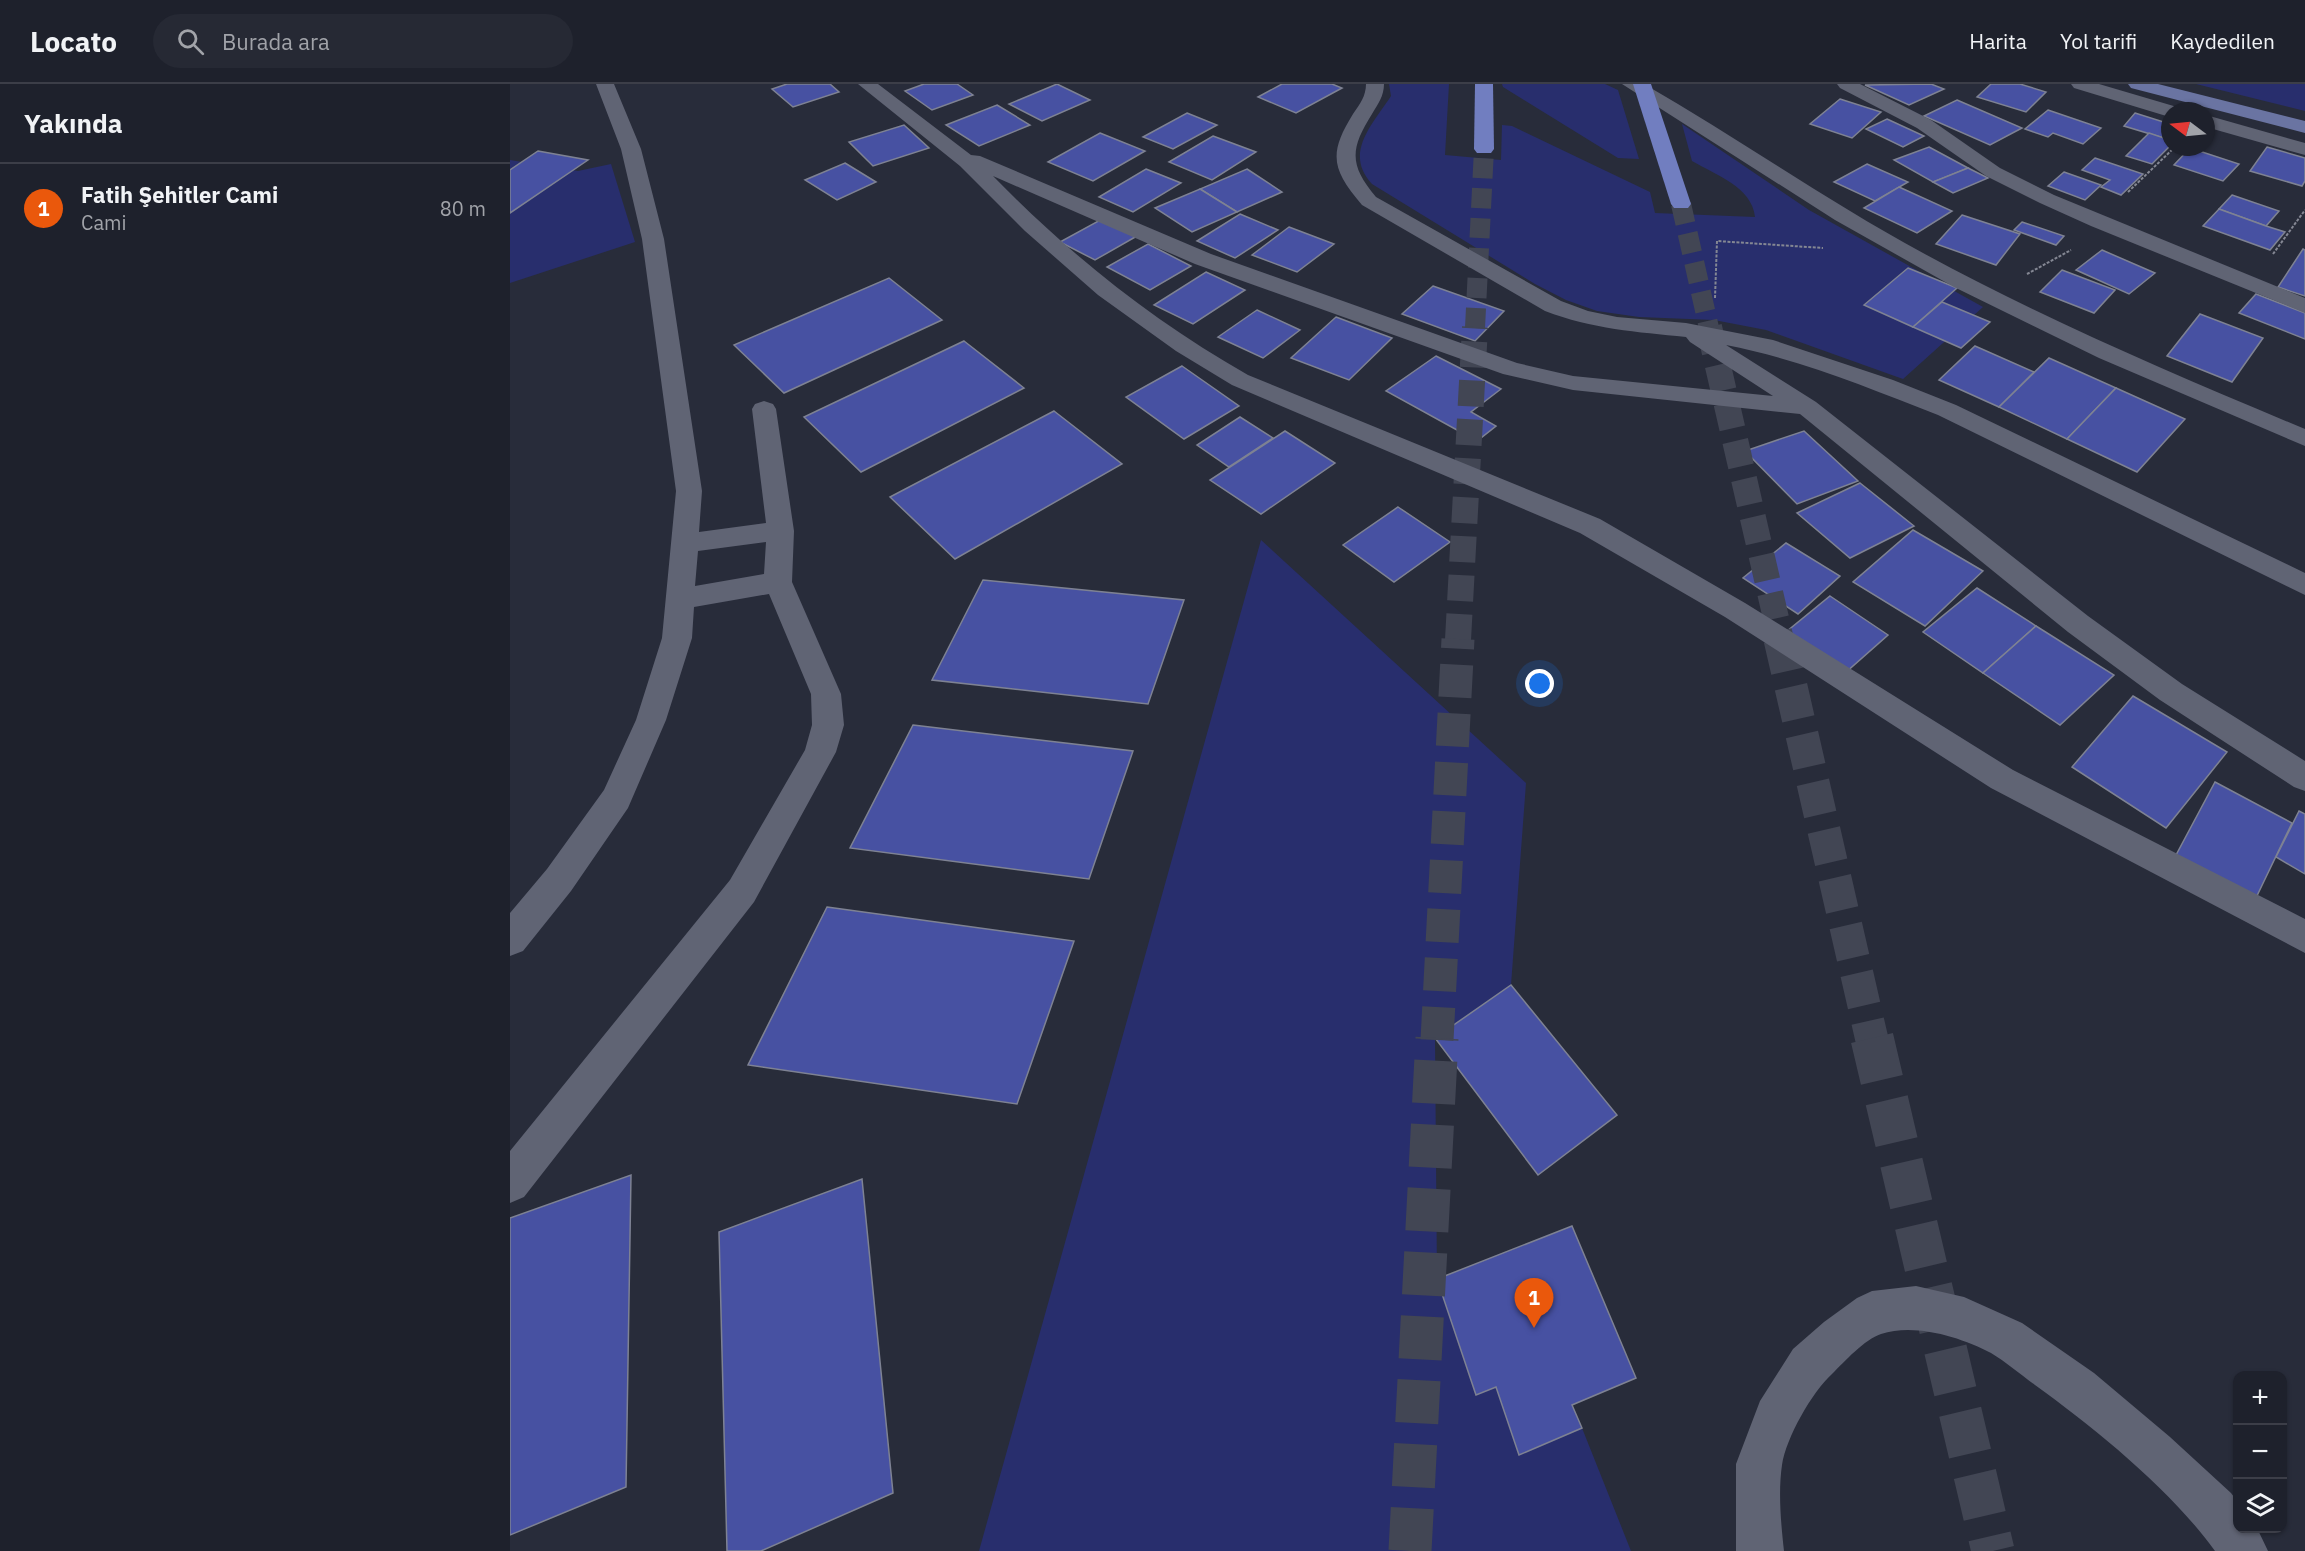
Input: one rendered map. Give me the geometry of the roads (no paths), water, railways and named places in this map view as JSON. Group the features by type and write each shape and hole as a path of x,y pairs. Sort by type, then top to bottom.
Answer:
{"highway":[{"path":"1484,84 1484,149"},
{"path":"1642,84 1681,204"}],"main road":[{"path":"2137,84 2305,127"}],"street":[{"path":"510,940 559,880 616,798 651,720 677,638 682,599 689,491 653,239 632,149 605,84"},
{"path":"867,84 958,153 1030,226 1124,305 1177,344 1211,364 1283,398 1590,526 1736,610 2002,778 2305,937"},
{"path":"1375,84 1376,89 1369,104 1349,139 1344,162 1352,182 1369,201 1553,306 1582,317 1617,324 1717,334 1773,347 1821,363 1947,410 2305,585"},
{"path":"1631,84 1703,126 1806,194 1987,296 2140,367 2305,438"},
{"path":"1846,84 1924,124 1993,172 2105,225 2305,306"},
{"path":"2080,84 2161,108"},
{"path":"2215,124 2305,149"},
{"path":"958,153 1203,259 1540,378 1807,407"},
{"path":"1686,330 1807,407 2078,624 2171,692 2305,778"},
{"path":"510,1183 742,891 820,752 828,725 826,694 778,582 780,531 764,409"},
{"path":"686,543 780,531"},
{"path":"682,599 778,582"},
{"path":"1760,1551 1759,1464 1776,1417 1809,1365 1839,1337 1872,1313 1916,1308 1964,1319 2007,1338 2078,1389 2154,1453 2214,1510 2244,1551"}],"tunnel":[{"path":"1475,328 1484,149"},
{"path":"1681,204 1709,328"},
{"path":"1458,640 1475,327"},
{"path":"1709,327 1781,640"},
{"path":"1437,1040 1458,639"},
{"path":"1780,639 1872,1040"},
{"path":"1410,1551 1437,1038"},
{"path":"1872,1038 1993,1551"}],"place":[{"name":"Fatih Şehitler Cami","path":"1534,1328"}]}
